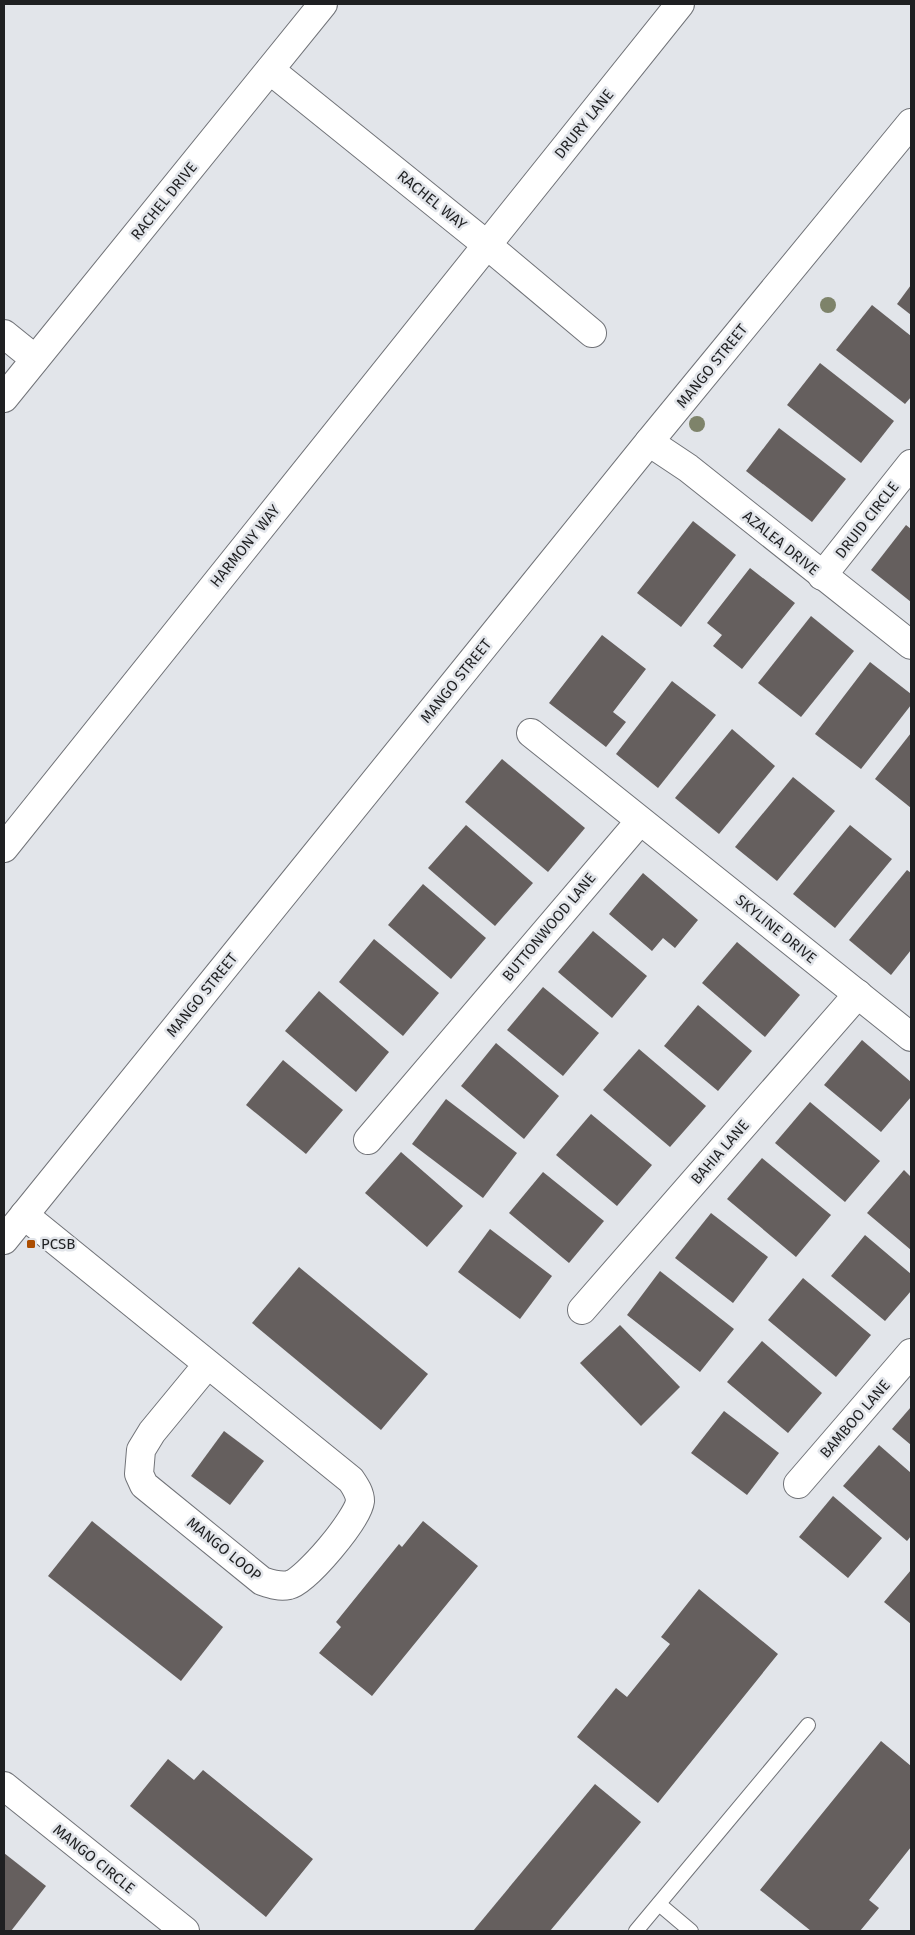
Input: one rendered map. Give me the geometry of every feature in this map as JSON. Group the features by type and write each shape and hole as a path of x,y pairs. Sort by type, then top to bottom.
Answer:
{"street":[{"name":"RACHEL DRIVE","path":"4,398 323,4"},
{"name":"DRURY LANE","path":"487,244 680,4"},
{"name":"RACHEL WAY","path":"270,70 487,244 592,333"},
{"name":"MANGO STREET","path":"4,1240 649,442 911,123"},
{"name":"HARMONY WAY","path":"4,848 487,244"},
{"path":"4,334 35,359"},
{"name":"AZALEA DRIVE","path":"649,442 688,468 911,645"},
{"name":"DRUID CIRCLE","path":"822,576 911,464"},
{"path":"531,732 640,821"},
{"name":"SKYLINE DRIVE","path":"640,821 911,1036"},
{"name":"BUTTONWOOD LANE","path":"368,1140 640,821"},
{"name":"BAHIA LANE","path":"582,1310 858,994"},
{"name":"MANGO LOOP","path":"24,1215 352,1480 358,1490 360,1500 357,1512 346,1529 306,1576 290,1585 277,1586 262,1581 144,1484 139,1474 141,1450 208,1364"},
{"name":"BAMBOO LANE","path":"798,1484 911,1353"},
{"name":"MANGO CIRCLE","path":"4,1786 185,1931"}],"lane":[{"path":"636,1931 808,1725"},
{"path":"659,1904 691,1931"}],"building":[{"path":"911,285 911,315 897,304"},
{"path":"872,305 911,336 911,397 905,404 836,350"},
{"path":"820,363 894,421 861,463 787,405"},
{"path":"779,428 846,479 812,522 746,471"},
{"path":"693,521 736,555 681,627 637,593"},
{"path":"906,525 911,529 911,602 871,570"},
{"path":"750,568 795,603 742,669 713,646 722,635 707,623"},
{"path":"811,616 854,651 801,717 758,683"},
{"path":"602,635 646,669 613,712 626,722 606,747 549,703"},
{"path":"870,662 911,694 911,705 861,769 815,734"},
{"path":"672,681 716,715 658,788 616,754"},
{"path":"732,729 775,766 719,834 675,798"},
{"path":"911,733 911,808 875,779"},
{"path":"502,759 585,828 548,872 465,802"},
{"path":"793,777 835,811 777,881 735,847"},
{"path":"466,825 533,883 495,926 428,868"},
{"path":"850,825 892,859 835,928 793,894"},
{"path":"907,870 911,873 911,950 891,975 849,940"},
{"path":"643,873 698,920 675,948 663,938 652,951 609,914"},
{"path":"423,884 486,938 451,979 388,925"},
{"path":"593,931 647,976 612,1018 558,972"},
{"path":"374,939 439,993 403,1036 339,982"},
{"path":"737,942 800,995 765,1037 702,983"},
{"path":"543,987 599,1033 563,1076 507,1030"},
{"path":"319,991 389,1052 356,1092 285,1031"},
{"path":"698,1005 752,1051 718,1091 664,1046"},
{"path":"862,1040 911,1082 911,1097 881,1132 824,1085"},
{"path":"496,1043 559,1096 524,1139 461,1086"},
{"path":"639,1049 706,1106 670,1147 603,1090"},
{"path":"283,1060 343,1110 306,1154 246,1105"},
{"path":"446,1099 517,1153 483,1198 412,1144"},
{"path":"810,1102 880,1161 845,1202 775,1143"},
{"path":"591,1114 652,1165 617,1206 556,1155"},
{"path":"401,1152 463,1206 427,1247 365,1193"},
{"path":"762,1158 831,1215 796,1257 727,1199"},
{"path":"904,1170 911,1177 911,1250 867,1213"},
{"path":"543,1172 604,1221 569,1263 509,1213"},
{"path":"711,1213 768,1257 733,1303 675,1258"},
{"path":"490,1229 552,1276 520,1319 458,1272"},
{"path":"865,1235 911,1274 911,1291 885,1321 831,1276"},
{"path":"299,1267 428,1374 381,1430 252,1323"},
{"path":"660,1271 734,1329 700,1372 627,1315"},
{"path":"803,1278 871,1335 836,1377 768,1320"},
{"path":"620,1325 680,1387 641,1426 580,1363"},
{"path":"762,1341 822,1393 788,1433 727,1382"},
{"path":"911,1407 911,1445 892,1429"},
{"path":"724,1411 779,1453 747,1495 691,1453"},
{"path":"224,1431 264,1461 230,1505 191,1476"},
{"path":"879,1445 911,1473 911,1536 907,1541 843,1486"},
{"path":"833,1496 882,1538 848,1578 799,1537"},
{"path":"92,1521 223,1627 181,1681 48,1576"},
{"path":"423,1521 478,1566 372,1696 319,1653 341,1627 336,1622 399,1544 402,1547"},
{"path":"911,1570 911,1624 884,1602"},
{"path":"699,1589 778,1654 658,1803 577,1737 616,1688 627,1697 670,1644 661,1637"},
{"path":"881,1741 911,1766 911,1847 869,1900 879,1908 860,1931 811,1931 760,1890"},
{"path":"168,1759 194,1780 203,1770 313,1859 266,1917 130,1806"},
{"path":"595,1784 641,1822 550,1931 473,1931"},
{"path":"4,1853 46,1886 11,1931 4,1931"}],"place":[{"name":"PCSB","path":"31,1244"}]}
